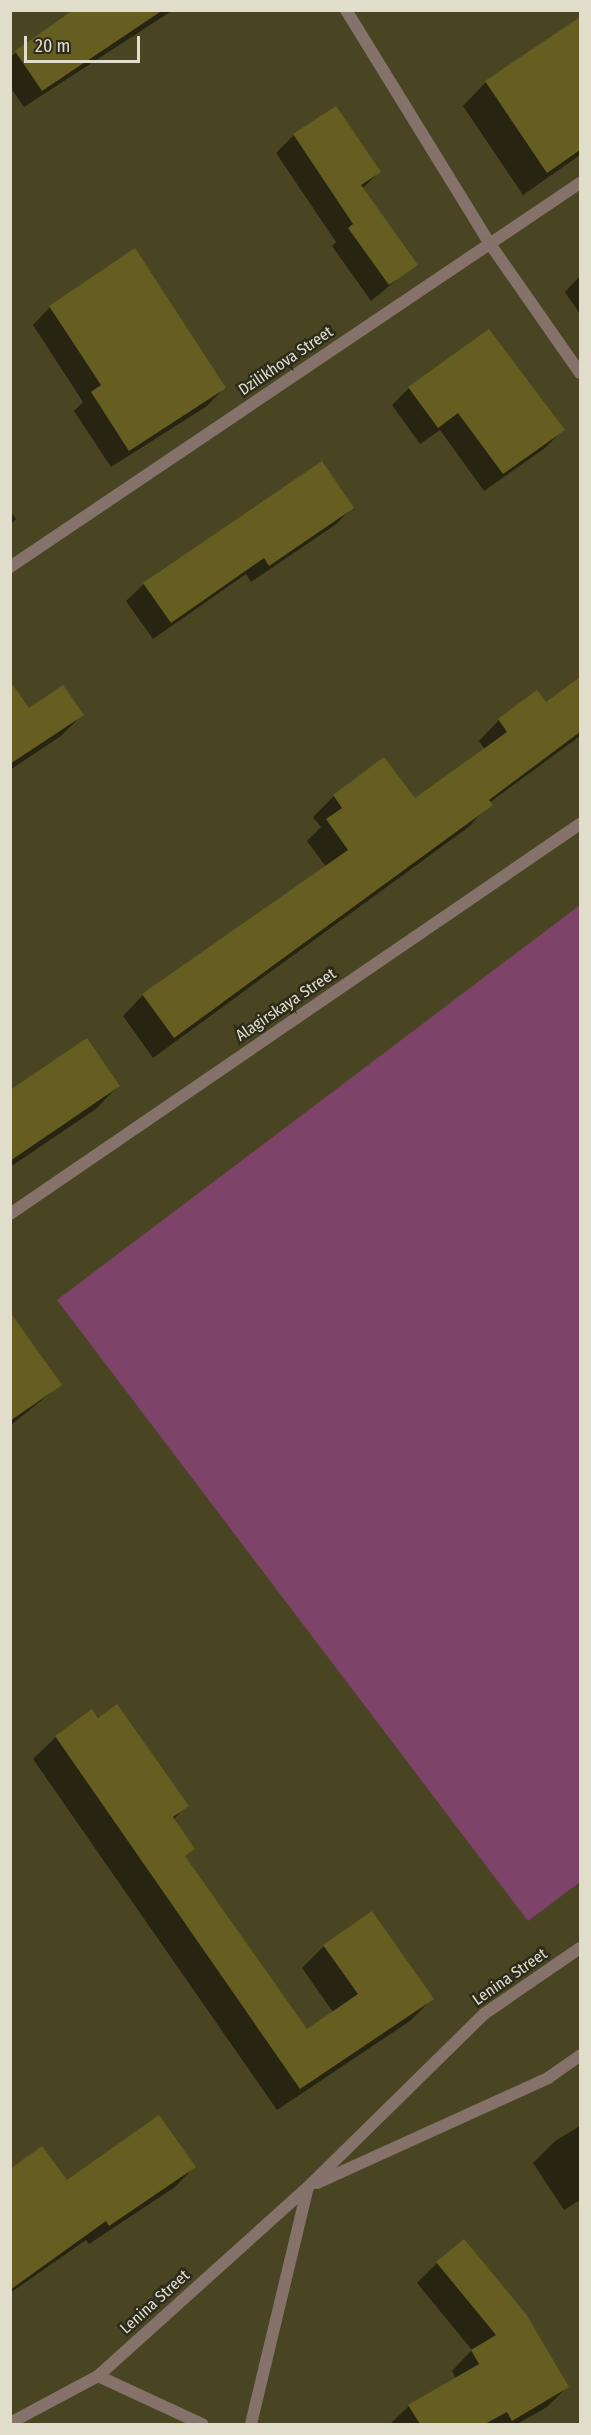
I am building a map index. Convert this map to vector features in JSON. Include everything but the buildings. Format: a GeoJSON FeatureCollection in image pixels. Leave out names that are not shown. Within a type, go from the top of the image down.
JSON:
{"type":"FeatureCollection","features":[{"type":"Feature","properties":{"kind":"street"},"geometry":{"type":"LineString","coordinates":[[346,10],[490,244],[580,373]]}},
{"type":"Feature","properties":{"kind":"street","name":"Dzilikhova Street"},"geometry":{"type":"LineString","coordinates":[[10,567],[580,183]]}},
{"type":"Feature","properties":{"kind":"street","name":"Alagirskaya Street"},"geometry":{"type":"LineString","coordinates":[[10,1214],[580,824]]}},
{"type":"Feature","properties":{"kind":"street","name":"Lenina Street"},"geometry":{"type":"LineString","coordinates":[[10,2423],[98,2376],[308,2187],[484,2014],[580,1948]]}},
{"type":"Feature","properties":{"kind":"street","name":"Lenina Street"},"geometry":{"type":"LineString","coordinates":[[308,2187],[548,2078],[580,2056]]}},
{"type":"Feature","properties":{"kind":"street"},"geometry":{"type":"LineString","coordinates":[[251,2424],[308,2187]]}},
{"type":"Feature","properties":{"kind":"street"},"geometry":{"type":"LineString","coordinates":[[98,2376],[202,2424]]}},
{"type":"Feature","properties":{"kind":"shaded area"},"geometry":{"type":"Polygon","coordinates":[[[580,905],[580,1882],[528,1921],[57,1300],[580,905]]]}}]}
